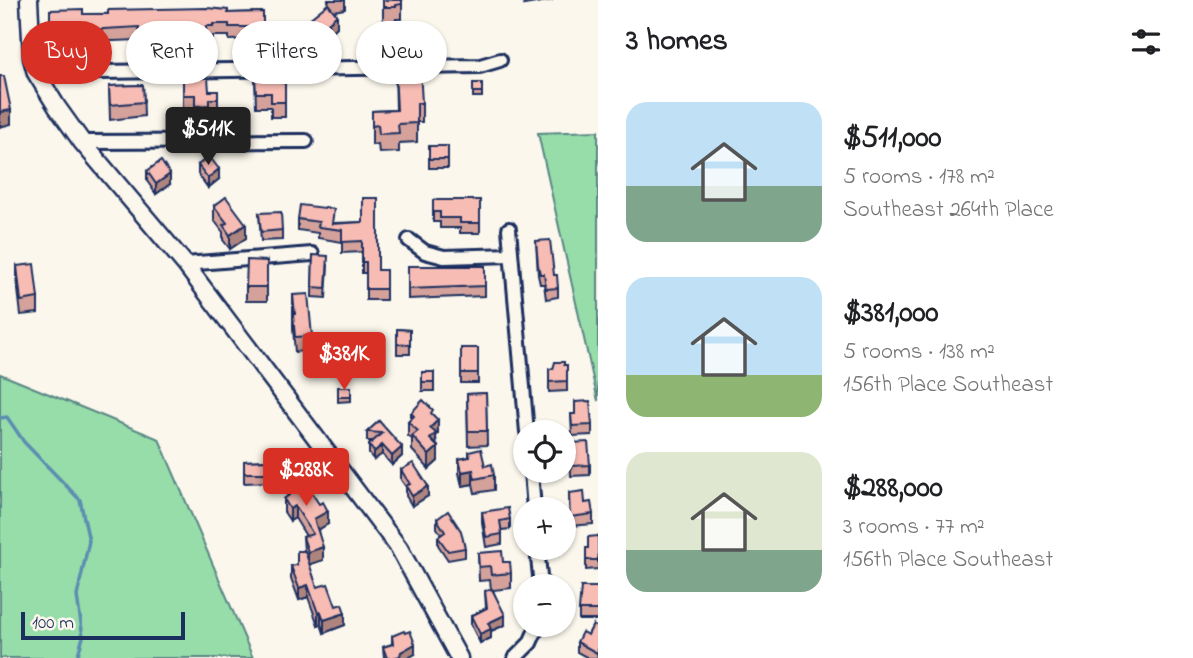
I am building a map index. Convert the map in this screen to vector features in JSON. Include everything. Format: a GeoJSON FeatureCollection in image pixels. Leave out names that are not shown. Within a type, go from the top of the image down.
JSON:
{"type":"FeatureCollection","features":[{"type":"Feature","properties":{"kind":"street"},"geometry":{"type":"LineString","coordinates":[[29,0],[30,21]]}},
{"type":"Feature","properties":{"kind":"street"},"geometry":{"type":"LineString","coordinates":[[112,72],[480,66],[500,60]]}},
{"type":"Feature","properties":{"kind":"street"},"geometry":{"type":"LineString","coordinates":[[43,84],[82,142],[185,264],[399,548],[459,658]]}},
{"type":"Feature","properties":{"kind":"street"},"geometry":{"type":"LineString","coordinates":[[82,142],[306,141]]}},
{"type":"Feature","properties":{"kind":"street"},"geometry":{"type":"LineString","coordinates":[[509,229],[526,420]]}},
{"type":"Feature","properties":{"kind":"street"},"geometry":{"type":"LineString","coordinates":[[409,240],[425,252],[444,257],[511,255]]}},
{"type":"Feature","properties":{"kind":"street"},"geometry":{"type":"LineString","coordinates":[[185,264],[312,254]]}},
{"type":"Feature","properties":{"kind":"street"},"geometry":{"type":"LineString","coordinates":[[515,658],[533,637]]}},
{"type":"Feature","properties":{"kind":"green space"},"geometry":{"type":"Polygon","coordinates":[[[598,131],[598,401],[538,133],[598,131]]]}},
{"type":"Feature","properties":{"kind":"green space"},"geometry":{"type":"Polygon","coordinates":[[[0,374],[159,439],[253,658],[0,658],[0,374]]]}},
{"type":"Feature","properties":{"kind":"building"},"geometry":{"type":"Polygon","coordinates":[[[383,0],[402,0],[402,4],[383,7],[383,0]]]}},
{"type":"Feature","properties":{"kind":"building"},"geometry":{"type":"Polygon","coordinates":[[[328,4],[337,15],[330,21],[301,21],[308,20],[328,4]]]}},
{"type":"Feature","properties":{"kind":"building"},"geometry":{"type":"Polygon","coordinates":[[[207,8],[228,10],[228,13],[263,12],[263,21],[232,21],[232,27],[229,27],[229,24],[218,24],[218,21],[126,21],[126,28],[112,29],[112,21],[50,21],[50,10],[83,9],[83,14],[108,14],[108,10],[207,8]]]}},
{"type":"Feature","properties":{"kind":"building"},"geometry":{"type":"Polygon","coordinates":[[[0,76],[4,76],[11,110],[0,112],[0,76]]]}},
{"type":"Feature","properties":{"kind":"building"},"geometry":{"type":"Polygon","coordinates":[[[473,83],[482,83],[482,92],[473,92],[473,83]]]}},
{"type":"Feature","properties":{"kind":"building"},"geometry":{"type":"Polygon","coordinates":[[[183,84],[208,84],[209,91],[218,91],[218,99],[209,99],[209,105],[195,106],[195,95],[183,95],[183,84]]]}},
{"type":"Feature","properties":{"kind":"building"},"geometry":{"type":"Polygon","coordinates":[[[255,84],[285,84],[285,102],[271,102],[271,93],[256,93],[255,84]]]}},
{"type":"Feature","properties":{"kind":"building"},"geometry":{"type":"Polygon","coordinates":[[[396,84],[421,84],[422,103],[417,103],[417,123],[398,124],[399,133],[379,134],[378,125],[372,126],[372,111],[397,110],[396,84]]]}},
{"type":"Feature","properties":{"kind":"building"},"geometry":{"type":"Polygon","coordinates":[[[143,85],[144,102],[110,105],[109,86],[143,85]]]}},
{"type":"Feature","properties":{"kind":"building"},"geometry":{"type":"Polygon","coordinates":[[[429,146],[448,146],[448,159],[429,159],[429,146]]]}},
{"type":"Feature","properties":{"kind":"building"},"geometry":{"type":"Polygon","coordinates":[[[209,156],[219,169],[208,178],[198,165],[209,156]]]}},
{"type":"Feature","properties":{"kind":"building"},"geometry":{"type":"Polygon","coordinates":[[[161,161],[170,174],[156,184],[147,171],[161,161]]]}},
{"type":"Feature","properties":{"kind":"building"},"geometry":{"type":"Polygon","coordinates":[[[226,197],[246,224],[230,235],[223,225],[227,223],[214,206],[226,197]]]}},
{"type":"Feature","properties":{"kind":"building"},"geometry":{"type":"Polygon","coordinates":[[[363,198],[378,198],[378,270],[386,270],[386,289],[366,289],[366,262],[362,262],[362,241],[342,242],[342,230],[318,227],[319,222],[298,219],[300,205],[334,209],[332,224],[363,222],[363,198]]]}},
{"type":"Feature","properties":{"kind":"building"},"geometry":{"type":"Polygon","coordinates":[[[433,200],[480,200],[480,223],[460,223],[460,218],[440,218],[440,212],[433,212],[433,200]]]}},
{"type":"Feature","properties":{"kind":"building"},"geometry":{"type":"Polygon","coordinates":[[[281,212],[282,230],[261,232],[259,213],[281,212]]]}},
{"type":"Feature","properties":{"kind":"building"},"geometry":{"type":"Polygon","coordinates":[[[550,240],[558,288],[546,289],[544,274],[540,274],[538,265],[536,241],[550,240]]]}},
{"type":"Feature","properties":{"kind":"building"},"geometry":{"type":"Polygon","coordinates":[[[313,255],[328,256],[326,288],[312,287],[313,255]]]}},
{"type":"Feature","properties":{"kind":"building"},"geometry":{"type":"Polygon","coordinates":[[[247,260],[267,261],[267,287],[246,287],[247,260]]]}},
{"type":"Feature","properties":{"kind":"building"},"geometry":{"type":"Polygon","coordinates":[[[34,264],[38,298],[21,301],[17,266],[34,264]]]}},
{"type":"Feature","properties":{"kind":"building"},"geometry":{"type":"Polygon","coordinates":[[[408,266],[485,266],[485,286],[408,289],[408,266]]]}},
{"type":"Feature","properties":{"kind":"building"},"geometry":{"type":"Polygon","coordinates":[[[308,294],[312,336],[295,337],[293,295],[308,294]]]}},
{"type":"Feature","properties":{"kind":"building"},"geometry":{"type":"Polygon","coordinates":[[[397,329],[410,330],[410,345],[397,344],[397,329]]]}},
{"type":"Feature","properties":{"kind":"building"},"geometry":{"type":"Polygon","coordinates":[[[332,346],[343,346],[344,365],[332,365],[332,346]]]}},
{"type":"Feature","properties":{"kind":"building"},"geometry":{"type":"Polygon","coordinates":[[[461,348],[478,348],[478,373],[461,373],[461,348]]]}},
{"type":"Feature","properties":{"kind":"building"},"geometry":{"type":"Polygon","coordinates":[[[555,362],[564,362],[564,365],[567,365],[567,381],[549,382],[549,369],[553,369],[555,362]]]}},
{"type":"Feature","properties":{"kind":"building"},"geometry":{"type":"Polygon","coordinates":[[[422,372],[434,372],[434,382],[422,382],[422,372]]]}},
{"type":"Feature","properties":{"kind":"building"},"geometry":{"type":"Polygon","coordinates":[[[338,387],[351,387],[351,397],[338,397],[338,387]]]}},
{"type":"Feature","properties":{"kind":"building"},"geometry":{"type":"Polygon","coordinates":[[[486,393],[487,431],[468,431],[467,394],[486,393]]]}},
{"type":"Feature","properties":{"kind":"building"},"geometry":{"type":"Polygon","coordinates":[[[423,400],[438,420],[430,428],[436,433],[430,439],[438,447],[429,455],[412,436],[418,431],[408,422],[414,416],[411,413],[423,400]]]}},
{"type":"Feature","properties":{"kind":"building"},"geometry":{"type":"Polygon","coordinates":[[[590,401],[592,425],[576,426],[576,420],[572,420],[571,414],[575,414],[575,402],[590,401]]]}},
{"type":"Feature","properties":{"kind":"building"},"geometry":{"type":"Polygon","coordinates":[[[379,421],[402,447],[392,456],[382,445],[374,452],[369,445],[382,433],[367,432],[379,421]]]}},
{"type":"Feature","properties":{"kind":"building"},"geometry":{"type":"Polygon","coordinates":[[[588,442],[590,465],[576,466],[576,443],[588,442]]]}},
{"type":"Feature","properties":{"kind":"building"},"geometry":{"type":"Polygon","coordinates":[[[481,449],[485,466],[492,464],[494,475],[475,479],[473,470],[462,472],[459,459],[470,457],[469,452],[481,449]]]}},
{"type":"Feature","properties":{"kind":"building"},"geometry":{"type":"Polygon","coordinates":[[[269,460],[269,473],[244,473],[244,461],[269,460]]]}},
{"type":"Feature","properties":{"kind":"building"},"geometry":{"type":"Polygon","coordinates":[[[413,463],[428,486],[412,496],[406,486],[410,484],[401,470],[413,463]]]}},
{"type":"Feature","properties":{"kind":"building"},"geometry":{"type":"Polygon","coordinates":[[[297,470],[319,504],[323,502],[328,511],[314,519],[323,547],[308,552],[303,537],[313,534],[295,506],[290,509],[284,499],[293,492],[284,478],[297,470]]]}},
{"type":"Feature","properties":{"kind":"building"},"geometry":{"type":"Polygon","coordinates":[[[584,491],[585,503],[591,502],[593,514],[576,516],[576,497],[569,497],[569,493],[584,491]]]}},
{"type":"Feature","properties":{"kind":"building"},"geometry":{"type":"Polygon","coordinates":[[[508,508],[510,519],[500,521],[502,534],[486,537],[482,512],[508,508]]]}},
{"type":"Feature","properties":{"kind":"building"},"geometry":{"type":"Polygon","coordinates":[[[448,511],[461,531],[465,548],[448,551],[438,537],[445,532],[437,519],[448,511]]]}},
{"type":"Feature","properties":{"kind":"building"},"geometry":{"type":"Polygon","coordinates":[[[598,536],[598,560],[586,560],[588,537],[598,536]]]}},
{"type":"Feature","properties":{"kind":"building"},"geometry":{"type":"Polygon","coordinates":[[[297,551],[305,551],[317,587],[328,584],[336,606],[342,604],[345,613],[324,620],[321,612],[318,613],[308,585],[299,588],[291,566],[297,565],[297,551]]]}},
{"type":"Feature","properties":{"kind":"building"},"geometry":{"type":"Polygon","coordinates":[[[502,551],[503,562],[510,562],[511,573],[491,575],[490,566],[479,567],[478,553],[502,551]]]}},
{"type":"Feature","properties":{"kind":"building"},"geometry":{"type":"Polygon","coordinates":[[[581,587],[598,587],[598,610],[579,610],[581,587]]]}},
{"type":"Feature","properties":{"kind":"building"},"geometry":{"type":"Polygon","coordinates":[[[492,589],[505,615],[488,623],[491,629],[480,634],[471,616],[487,608],[485,591],[492,589]]]}},
{"type":"Feature","properties":{"kind":"building"},"geometry":{"type":"Polygon","coordinates":[[[593,625],[598,628],[597,653],[577,642],[582,632],[588,635],[593,625]]]}},
{"type":"Feature","properties":{"kind":"building"},"geometry":{"type":"Polygon","coordinates":[[[410,631],[415,644],[401,652],[400,656],[387,658],[383,647],[393,644],[392,636],[410,631]]]}},
{"type":"Feature","properties":{"kind":"waterway"},"geometry":{"type":"LineString","coordinates":[[0,418],[7,417],[24,442],[80,500],[89,541],[77,596],[83,637],[77,658]]}}]}
